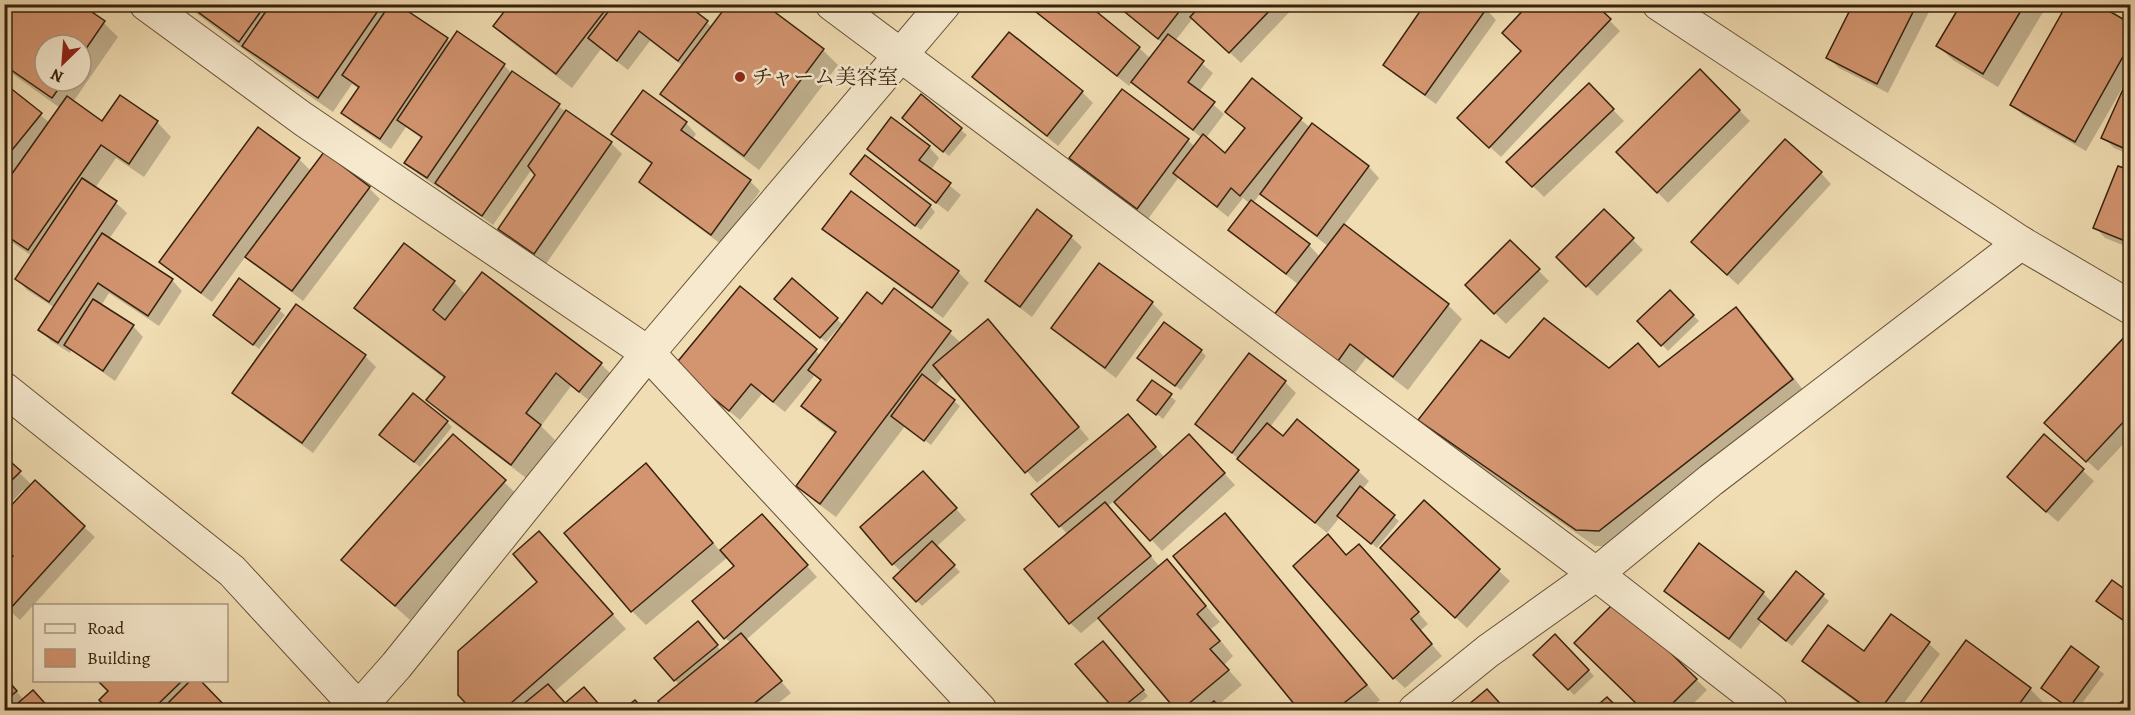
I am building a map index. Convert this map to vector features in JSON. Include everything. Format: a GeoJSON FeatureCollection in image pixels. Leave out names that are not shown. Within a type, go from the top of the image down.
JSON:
{"type":"FeatureCollection","features":[{"type":"Feature","properties":{"kind":"street"},"geometry":{"type":"LineString","coordinates":[[146,4],[303,119],[648,353],[980,711]]}},
{"type":"Feature","properties":{"kind":"street"},"geometry":{"type":"LineString","coordinates":[[832,4],[1596,574],[1771,711]]}},
{"type":"Feature","properties":{"kind":"street"},"geometry":{"type":"LineString","coordinates":[[4,389],[232,572],[358,710],[648,353],[944,4]]}},
{"type":"Feature","properties":{"kind":"street"},"geometry":{"type":"LineString","coordinates":[[1659,4],[2021,243],[2129,302]]}},
{"type":"Feature","properties":{"kind":"street"},"geometry":{"type":"LineString","coordinates":[[1415,711],[1488,651],[1596,574],[1711,480],[2021,243]]}},
{"type":"Feature","properties":{"kind":"building"},"geometry":{"type":"Polygon","coordinates":[[[4,4],[80,4],[105,21],[93,38],[93,33],[33,33],[33,85],[4,65],[4,4]]]}},
{"type":"Feature","properties":{"kind":"building"},"geometry":{"type":"Polygon","coordinates":[[[187,4],[266,4],[239,42],[187,4]]]}},
{"type":"Feature","properties":{"kind":"building"},"geometry":{"type":"Polygon","coordinates":[[[271,4],[382,5],[318,98],[242,46],[271,4]]]}},
{"type":"Feature","properties":{"kind":"building"},"geometry":{"type":"Polygon","coordinates":[[[390,4],[397,4],[448,38],[380,139],[341,113],[359,87],[342,75],[390,4]]]}},
{"type":"Feature","properties":{"kind":"building"},"geometry":{"type":"Polygon","coordinates":[[[510,4],[610,4],[556,74],[493,26],[510,4]]]}},
{"type":"Feature","properties":{"kind":"building"},"geometry":{"type":"Polygon","coordinates":[[[614,4],[686,4],[708,21],[678,61],[639,31],[617,61],[588,38],[614,4]]]}},
{"type":"Feature","properties":{"kind":"building"},"geometry":{"type":"Polygon","coordinates":[[[728,4],[764,4],[824,49],[744,156],[660,94],[728,4]]]}},
{"type":"Feature","properties":{"kind":"building"},"geometry":{"type":"Polygon","coordinates":[[[1026,4],[1087,4],[1140,47],[1117,76],[1026,4]]]}},
{"type":"Feature","properties":{"kind":"building"},"geometry":{"type":"Polygon","coordinates":[[[1115,4],[1185,4],[1158,39],[1115,4]]]}},
{"type":"Feature","properties":{"kind":"building"},"geometry":{"type":"Polygon","coordinates":[[[1202,4],[1276,4],[1229,53],[1190,17],[1202,4]]]}},
{"type":"Feature","properties":{"kind":"building"},"geometry":{"type":"Polygon","coordinates":[[[1425,4],[1482,4],[1487,8],[1425,95],[1383,65],[1425,4]]]}},
{"type":"Feature","properties":{"kind":"building"},"geometry":{"type":"Polygon","coordinates":[[[1529,4],[1595,4],[1611,19],[1489,148],[1457,118],[1521,51],[1502,33],[1529,4]]]}},
{"type":"Feature","properties":{"kind":"building"},"geometry":{"type":"Polygon","coordinates":[[[1853,4],[1917,4],[1877,84],[1826,58],[1853,4]]]}},
{"type":"Feature","properties":{"kind":"building"},"geometry":{"type":"Polygon","coordinates":[[[1961,4],[2025,4],[1983,74],[1936,46],[1961,4]]]}},
{"type":"Feature","properties":{"kind":"building"},"geometry":{"type":"Polygon","coordinates":[[[2067,4],[2097,4],[2130,23],[2130,44],[2075,142],[2010,105],[2067,4]]]}},
{"type":"Feature","properties":{"kind":"building"},"geometry":{"type":"Polygon","coordinates":[[[457,31],[505,64],[427,178],[404,163],[422,137],[397,120],[457,31]]]}},
{"type":"Feature","properties":{"kind":"building"},"geometry":{"type":"Polygon","coordinates":[[[1009,32],[1083,91],[1047,136],[972,77],[1009,32]]]}},
{"type":"Feature","properties":{"kind":"building"},"geometry":{"type":"Polygon","coordinates":[[[1168,34],[1204,61],[1188,82],[1215,102],[1193,130],[1131,82],[1168,34]]]}},
{"type":"Feature","properties":{"kind":"building"},"geometry":{"type":"Polygon","coordinates":[[[1700,69],[1740,110],[1657,193],[1616,152],[1700,69]]]}},
{"type":"Feature","properties":{"kind":"building"},"geometry":{"type":"Polygon","coordinates":[[[512,71],[560,104],[482,216],[435,183],[512,71]]]}},
{"type":"Feature","properties":{"kind":"building"},"geometry":{"type":"Polygon","coordinates":[[[2130,77],[2130,151],[2101,138],[2130,77]]]}},
{"type":"Feature","properties":{"kind":"building"},"geometry":{"type":"Polygon","coordinates":[[[1252,78],[1302,118],[1240,196],[1231,188],[1217,207],[1173,173],[1203,134],[1225,153],[1245,128],[1225,112],[1252,78]]]}},
{"type":"Feature","properties":{"kind":"building"},"geometry":{"type":"Polygon","coordinates":[[[4,83],[42,113],[4,160],[4,83]]]}},
{"type":"Feature","properties":{"kind":"building"},"geometry":{"type":"Polygon","coordinates":[[[1589,83],[1614,109],[1532,187],[1506,162],[1589,83]]]}},
{"type":"Feature","properties":{"kind":"building"},"geometry":{"type":"Polygon","coordinates":[[[1122,89],[1189,139],[1137,209],[1069,158],[1122,89]]]}},
{"type":"Feature","properties":{"kind":"building"},"geometry":{"type":"Polygon","coordinates":[[[643,90],[687,122],[681,130],[751,180],[711,235],[639,182],[652,163],[611,134],[643,90]]]}},
{"type":"Feature","properties":{"kind":"building"},"geometry":{"type":"Polygon","coordinates":[[[45,93],[56,93],[52,98],[45,93]]]}},
{"type":"Feature","properties":{"kind":"building"},"geometry":{"type":"Polygon","coordinates":[[[921,94],[962,128],[943,152],[902,118],[921,94]]]}},
{"type":"Feature","properties":{"kind":"building"},"geometry":{"type":"Polygon","coordinates":[[[120,95],[158,121],[129,164],[101,145],[28,250],[4,234],[4,185],[67,96],[102,121],[120,95]]]}},
{"type":"Feature","properties":{"kind":"building"},"geometry":{"type":"Polygon","coordinates":[[[566,110],[612,142],[534,254],[498,229],[535,175],[528,166],[566,110]]]}},
{"type":"Feature","properties":{"kind":"building"},"geometry":{"type":"Polygon","coordinates":[[[891,117],[930,146],[919,160],[951,183],[936,203],[867,149],[891,117]]]}},
{"type":"Feature","properties":{"kind":"building"},"geometry":{"type":"Polygon","coordinates":[[[1312,123],[1369,166],[1317,236],[1260,194],[1312,123]]]}},
{"type":"Feature","properties":{"kind":"building"},"geometry":{"type":"Polygon","coordinates":[[[258,127],[300,158],[201,293],[159,262],[258,127]]]}},
{"type":"Feature","properties":{"kind":"building"},"geometry":{"type":"Polygon","coordinates":[[[1785,139],[1822,172],[1727,275],[1691,242],[1785,139]]]}},
{"type":"Feature","properties":{"kind":"building"},"geometry":{"type":"Polygon","coordinates":[[[324,152],[370,187],[292,291],[245,257],[324,152]]]}},
{"type":"Feature","properties":{"kind":"building"},"geometry":{"type":"Polygon","coordinates":[[[865,155],[931,205],[915,226],[850,174],[865,155]]]}},
{"type":"Feature","properties":{"kind":"building"},"geometry":{"type":"Polygon","coordinates":[[[2118,166],[2130,170],[2130,243],[2093,228],[2118,166]]]}},
{"type":"Feature","properties":{"kind":"building"},"geometry":{"type":"Polygon","coordinates":[[[82,178],[117,201],[49,302],[15,279],[82,178]]]}},
{"type":"Feature","properties":{"kind":"building"},"geometry":{"type":"Polygon","coordinates":[[[851,191],[959,271],[932,308],[822,229],[851,191]]]}},
{"type":"Feature","properties":{"kind":"building"},"geometry":{"type":"Polygon","coordinates":[[[1251,200],[1310,244],[1286,274],[1228,230],[1251,200]]]}},
{"type":"Feature","properties":{"kind":"building"},"geometry":{"type":"Polygon","coordinates":[[[1037,209],[1072,236],[1020,307],[985,281],[1037,209]]]}},
{"type":"Feature","properties":{"kind":"building"},"geometry":{"type":"Polygon","coordinates":[[[1604,209],[1634,238],[1586,287],[1556,257],[1604,209]]]}},
{"type":"Feature","properties":{"kind":"building"},"geometry":{"type":"Polygon","coordinates":[[[1344,224],[1449,304],[1393,377],[1350,344],[1333,368],[1270,320],[1344,224]]]}},
{"type":"Feature","properties":{"kind":"building"},"geometry":{"type":"Polygon","coordinates":[[[102,233],[173,279],[148,316],[98,283],[58,343],[38,330],[102,233]]]}},
{"type":"Feature","properties":{"kind":"building"},"geometry":{"type":"Polygon","coordinates":[[[1510,240],[1540,269],[1494,314],[1465,285],[1510,240]]]}},
{"type":"Feature","properties":{"kind":"building"},"geometry":{"type":"Polygon","coordinates":[[[404,243],[455,281],[433,310],[445,320],[482,272],[602,363],[579,392],[556,373],[526,413],[541,425],[511,465],[426,400],[445,377],[354,308],[404,243]]]}},
{"type":"Feature","properties":{"kind":"building"},"geometry":{"type":"Polygon","coordinates":[[[1099,263],[1153,302],[1105,368],[1051,328],[1099,263]]]}},
{"type":"Feature","properties":{"kind":"building"},"geometry":{"type":"Polygon","coordinates":[[[239,278],[280,309],[253,345],[213,315],[239,278]]]}},
{"type":"Feature","properties":{"kind":"building"},"geometry":{"type":"Polygon","coordinates":[[[792,278],[838,318],[820,338],[774,299],[792,278]]]}},
{"type":"Feature","properties":{"kind":"building"},"geometry":{"type":"Polygon","coordinates":[[[740,286],[817,349],[773,402],[751,384],[729,411],[674,366],[740,286]]]}},
{"type":"Feature","properties":{"kind":"building"},"geometry":{"type":"Polygon","coordinates":[[[894,288],[951,331],[820,504],[796,486],[836,432],[801,406],[821,380],[808,370],[867,292],[882,304],[894,288]]]}},
{"type":"Feature","properties":{"kind":"building"},"geometry":{"type":"Polygon","coordinates":[[[1670,290],[1694,315],[1661,346],[1637,321],[1670,290]]]}},
{"type":"Feature","properties":{"kind":"building"},"geometry":{"type":"Polygon","coordinates":[[[93,299],[134,325],[103,371],[64,345],[93,299]]]}},
{"type":"Feature","properties":{"kind":"building"},"geometry":{"type":"Polygon","coordinates":[[[296,304],[366,355],[302,443],[232,393],[296,304]]]}},
{"type":"Feature","properties":{"kind":"building"},"geometry":{"type":"Polygon","coordinates":[[[1736,307],[1793,379],[1599,531],[1576,530],[1418,420],[1481,340],[1509,358],[1544,318],[1609,368],[1638,343],[1659,367],[1736,307]]]}},
{"type":"Feature","properties":{"kind":"building"},"geometry":{"type":"Polygon","coordinates":[[[988,319],[1079,427],[1025,473],[933,365],[988,319]]]}},
{"type":"Feature","properties":{"kind":"building"},"geometry":{"type":"Polygon","coordinates":[[[1164,322],[1202,350],[1175,386],[1137,358],[1164,322]]]}},
{"type":"Feature","properties":{"kind":"building"},"geometry":{"type":"Polygon","coordinates":[[[2130,331],[2130,415],[2086,462],[2044,423],[2130,331]]]}},
{"type":"Feature","properties":{"kind":"building"},"geometry":{"type":"Polygon","coordinates":[[[1249,353],[1286,381],[1232,453],[1195,424],[1249,353]]]}},
{"type":"Feature","properties":{"kind":"building"},"geometry":{"type":"Polygon","coordinates":[[[922,374],[955,400],[924,441],[891,416],[922,374]]]}},
{"type":"Feature","properties":{"kind":"building"},"geometry":{"type":"Polygon","coordinates":[[[1152,380],[1172,394],[1156,415],[1137,400],[1152,380]]]}},
{"type":"Feature","properties":{"kind":"building"},"geometry":{"type":"Polygon","coordinates":[[[413,393],[448,421],[414,462],[379,435],[413,393]]]}},
{"type":"Feature","properties":{"kind":"building"},"geometry":{"type":"Polygon","coordinates":[[[1128,414],[1156,447],[1059,527],[1031,494],[1128,414]]]}},
{"type":"Feature","properties":{"kind":"building"},"geometry":{"type":"Polygon","coordinates":[[[1297,419],[1359,470],[1315,523],[1237,459],[1267,423],[1283,436],[1297,419]]]}},
{"type":"Feature","properties":{"kind":"building"},"geometry":{"type":"Polygon","coordinates":[[[453,434],[506,480],[395,606],[341,560],[453,434]]]}},
{"type":"Feature","properties":{"kind":"building"},"geometry":{"type":"Polygon","coordinates":[[[1189,434],[1225,473],[1150,541],[1114,502],[1189,434]]]}},
{"type":"Feature","properties":{"kind":"building"},"geometry":{"type":"Polygon","coordinates":[[[2044,434],[2084,469],[2046,512],[2007,477],[2044,434]]]}},
{"type":"Feature","properties":{"kind":"building"},"geometry":{"type":"Polygon","coordinates":[[[4,456],[21,471],[4,488],[4,456]]]}},
{"type":"Feature","properties":{"kind":"building"},"geometry":{"type":"Polygon","coordinates":[[[646,463],[713,543],[631,612],[564,533],[646,463]]]}},
{"type":"Feature","properties":{"kind":"building"},"geometry":{"type":"Polygon","coordinates":[[[923,471],[957,508],[892,565],[860,527],[923,471]]]}},
{"type":"Feature","properties":{"kind":"building"},"geometry":{"type":"Polygon","coordinates":[[[35,480],[85,526],[9,610],[4,606],[4,566],[13,556],[4,549],[4,513],[35,480]]]}},
{"type":"Feature","properties":{"kind":"building"},"geometry":{"type":"Polygon","coordinates":[[[1360,486],[1395,515],[1371,544],[1337,516],[1360,486]]]}},
{"type":"Feature","properties":{"kind":"building"},"geometry":{"type":"Polygon","coordinates":[[[1424,500],[1500,569],[1455,618],[1380,548],[1424,500]]]}},
{"type":"Feature","properties":{"kind":"building"},"geometry":{"type":"Polygon","coordinates":[[[1105,502],[1151,556],[1069,624],[1024,569],[1105,502]]]}},
{"type":"Feature","properties":{"kind":"building"},"geometry":{"type":"Polygon","coordinates":[[[1225,513],[1367,685],[1335,710],[1299,710],[1173,556],[1225,513]]]}},
{"type":"Feature","properties":{"kind":"building"},"geometry":{"type":"Polygon","coordinates":[[[762,514],[808,565],[724,639],[692,601],[734,566],[720,550],[762,514]]]}},
{"type":"Feature","properties":{"kind":"building"},"geometry":{"type":"Polygon","coordinates":[[[539,531],[613,614],[503,710],[472,710],[458,695],[458,651],[537,582],[513,554],[539,531]]]}},
{"type":"Feature","properties":{"kind":"building"},"geometry":{"type":"Polygon","coordinates":[[[1328,534],[1346,555],[1359,544],[1419,612],[1411,619],[1432,644],[1393,679],[1293,566],[1328,534]]]}},
{"type":"Feature","properties":{"kind":"building"},"geometry":{"type":"Polygon","coordinates":[[[932,541],[955,565],[916,602],[893,578],[932,541]]]}},
{"type":"Feature","properties":{"kind":"building"},"geometry":{"type":"Polygon","coordinates":[[[1699,543],[1764,592],[1729,639],[1664,591],[1699,543]]]}},
{"type":"Feature","properties":{"kind":"building"},"geometry":{"type":"Polygon","coordinates":[[[1167,559],[1206,606],[1197,614],[1220,641],[1210,649],[1229,670],[1181,710],[1176,710],[1098,618],[1167,559]]]}},
{"type":"Feature","properties":{"kind":"building"},"geometry":{"type":"Polygon","coordinates":[[[1796,571],[1824,594],[1786,641],[1758,619],[1796,571]]]}},
{"type":"Feature","properties":{"kind":"building"},"geometry":{"type":"Polygon","coordinates":[[[2112,580],[2130,593],[2130,625],[2096,601],[2112,580]]]}},
{"type":"Feature","properties":{"kind":"building"},"geometry":{"type":"Polygon","coordinates":[[[1617,600],[1697,679],[1666,710],[1643,710],[1574,643],[1617,600]]]}},
{"type":"Feature","properties":{"kind":"building"},"geometry":{"type":"Polygon","coordinates":[[[1891,614],[1930,642],[1880,710],[1854,710],[1860,703],[1802,661],[1828,625],[1864,651],[1891,614]]]}},
{"type":"Feature","properties":{"kind":"building"},"geometry":{"type":"Polygon","coordinates":[[[698,621],[718,645],[674,681],[654,658],[698,621]]]}},
{"type":"Feature","properties":{"kind":"building"},"geometry":{"type":"Polygon","coordinates":[[[741,633],[782,681],[746,710],[666,710],[658,701],[741,633]]]}},
{"type":"Feature","properties":{"kind":"building"},"geometry":{"type":"Polygon","coordinates":[[[1555,634],[1589,670],[1568,690],[1533,655],[1555,634]]]}},
{"type":"Feature","properties":{"kind":"building"},"geometry":{"type":"Polygon","coordinates":[[[1966,640],[2031,688],[2015,710],[1915,710],[1966,640]]]}},
{"type":"Feature","properties":{"kind":"building"},"geometry":{"type":"Polygon","coordinates":[[[1103,641],[1144,690],[1119,710],[1115,710],[1075,664],[1103,641]]]}},
{"type":"Feature","properties":{"kind":"building"},"geometry":{"type":"Polygon","coordinates":[[[2071,646],[2099,667],[2069,708],[2041,688],[2071,646]]]}},
{"type":"Feature","properties":{"kind":"building"},"geometry":{"type":"Polygon","coordinates":[[[4,676],[17,691],[4,702],[4,676]]]}},
{"type":"Feature","properties":{"kind":"building"},"geometry":{"type":"Polygon","coordinates":[[[99,682],[181,682],[152,710],[109,710],[99,700],[108,691],[99,682]]]}},
{"type":"Feature","properties":{"kind":"building"},"geometry":{"type":"Polygon","coordinates":[[[189,682],[202,682],[225,706],[220,710],[161,710],[189,682]]]}},
{"type":"Feature","properties":{"kind":"building"},"geometry":{"type":"Polygon","coordinates":[[[548,684],[565,703],[584,687],[604,710],[516,710],[548,684]]]}},
{"type":"Feature","properties":{"kind":"building"},"geometry":{"type":"Polygon","coordinates":[[[1487,689],[1506,710],[1462,710],[1487,689]]]}},
{"type":"Feature","properties":{"kind":"building"},"geometry":{"type":"Polygon","coordinates":[[[33,690],[51,710],[10,710],[33,690]]]}},
{"type":"Feature","properties":{"kind":"building"},"geometry":{"type":"Polygon","coordinates":[[[2130,695],[2130,710],[2111,710],[2130,695]]]}},
{"type":"Feature","properties":{"kind":"building"},"geometry":{"type":"Polygon","coordinates":[[[1607,697],[1620,710],[1592,710],[1607,697]]]}},
{"type":"Feature","properties":{"kind":"building"},"geometry":{"type":"Polygon","coordinates":[[[635,700],[644,710],[622,710],[635,700]]]}},
{"type":"Feature","properties":{"kind":"building"},"geometry":{"type":"Polygon","coordinates":[[[1214,701],[1222,710],[1202,710],[1214,701]]]}},
{"type":"Feature","properties":{"kind":"place","name":"チャーム美容室"},"geometry":{"type":"Point","coordinates":[740,77]}}]}
